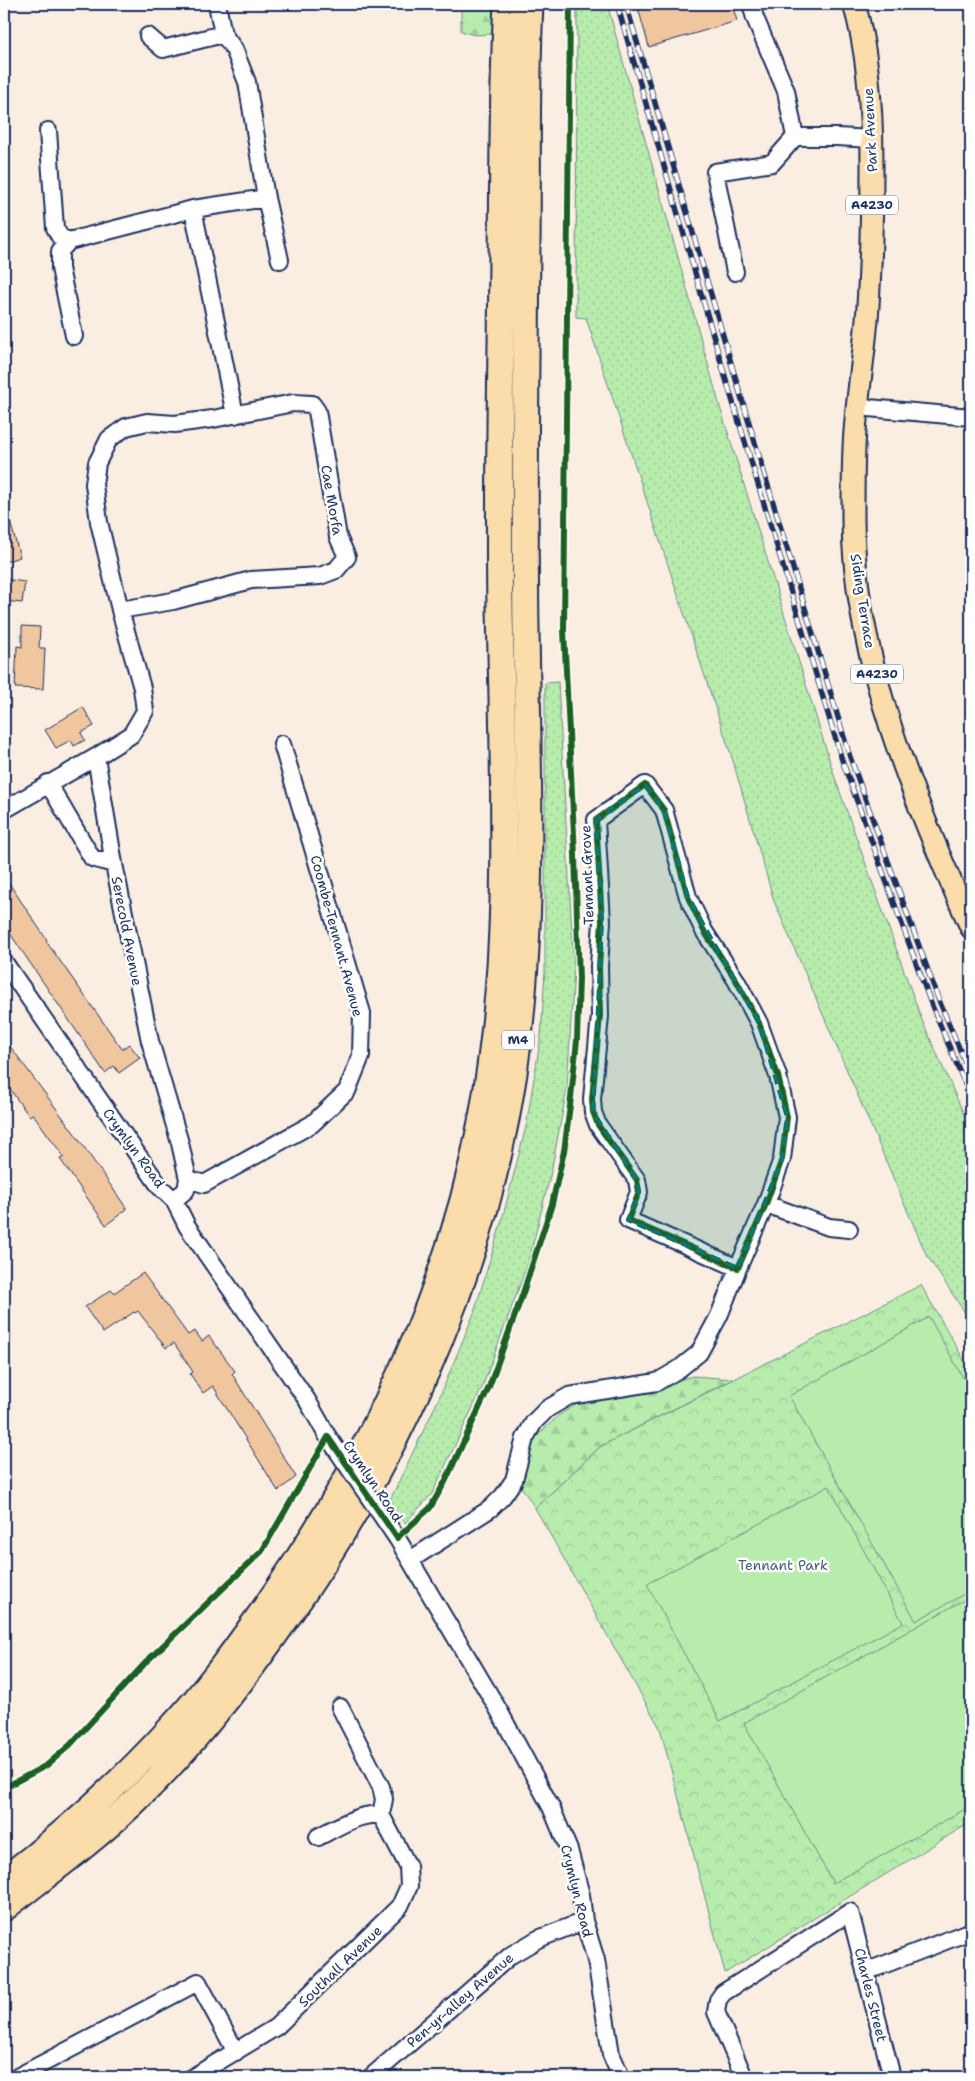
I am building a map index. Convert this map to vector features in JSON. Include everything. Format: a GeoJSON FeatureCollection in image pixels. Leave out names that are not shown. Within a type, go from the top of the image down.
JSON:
{"type":"FeatureCollection","features":[{"type":"Feature","properties":{"kind":"highway","name":"M4"},"geometry":{"type":"LineString","coordinates":[[4,1880],[55,1840],[117,1785],[174,1726],[229,1659],[303,1554],[369,1439],[406,1360],[437,1282],[463,1201],[482,1118],[494,1033],[502,948],[504,850],[499,537],[507,4]]}},
{"type":"Feature","properties":{"kind":"highway","name":"M4"},"geometry":{"type":"LineString","coordinates":[[4,1908],[70,1858],[133,1803],[193,1741],[249,1672],[323,1567],[392,1448],[429,1369],[461,1289],[486,1207],[505,1123],[519,1037],[526,941],[529,850],[524,546],[530,4]]}},
{"type":"Feature","properties":{"kind":"main road","name":"Park Avenue"},"geometry":{"type":"LineString","coordinates":[[854,4],[859,21],[872,112],[872,214],[868,298],[858,407]]}},
{"type":"Feature","properties":{"kind":"main road","name":"Siding Terrace"},"geometry":{"type":"LineString","coordinates":[[858,407],[854,448],[853,522],[857,576],[868,636],[882,698],[907,774],[940,858],[971,926]]}},
{"type":"Feature","properties":{"kind":"street"},"geometry":{"type":"LineString","coordinates":[[216,4],[223,34],[234,49],[247,82],[266,198],[280,260]]}},
{"type":"Feature","properties":{"kind":"street"},"geometry":{"type":"LineString","coordinates":[[751,4],[755,18],[786,90],[795,137]]}},
{"type":"Feature","properties":{"kind":"street"},"geometry":{"type":"LineString","coordinates":[[148,36],[163,48],[223,34]]}},
{"type":"Feature","properties":{"kind":"street"},"geometry":{"type":"LineString","coordinates":[[48,131],[55,228],[60,237],[69,242]]}},
{"type":"Feature","properties":{"kind":"street"},"geometry":{"type":"LineString","coordinates":[[735,272],[715,172],[772,163],[795,137],[872,139]]}},
{"type":"Feature","properties":{"kind":"street"},"geometry":{"type":"LineString","coordinates":[[74,336],[60,268],[60,251],[69,242],[193,209],[266,198]]}},
{"type":"Feature","properties":{"kind":"street"},"geometry":{"type":"LineString","coordinates":[[193,209],[235,415]]}},
{"type":"Feature","properties":{"kind":"street","name":"Cae Morfa"},"geometry":{"type":"LineString","coordinates":[[96,757],[131,735],[144,711],[142,688],[120,610],[99,522],[94,484],[97,463],[109,439],[126,427],[147,422],[175,424],[235,415],[293,403],[312,404],[317,411],[338,537],[347,557],[336,570],[320,576],[250,580],[173,601],[120,610]]}},
{"type":"Feature","properties":{"kind":"street"},"geometry":{"type":"LineString","coordinates":[[858,407],[971,417]]}},
{"type":"Feature","properties":{"kind":"street","name":"Coombe-Tennant Avenue"},"geometry":{"type":"LineString","coordinates":[[188,1179],[204,1184],[312,1124],[346,1091],[361,1056],[362,1013],[282,744]]}},
{"type":"Feature","properties":{"kind":"street"},"geometry":{"type":"LineString","coordinates":[[4,810],[96,757]]}},
{"type":"Feature","properties":{"kind":"street","name":"Serecold Avenue"},"geometry":{"type":"LineString","coordinates":[[96,757],[114,864],[150,1041],[180,1144],[188,1179]]}},
{"type":"Feature","properties":{"kind":"street"},"geometry":{"type":"LineString","coordinates":[[48,783],[92,858],[114,864]]}},
{"type":"Feature","properties":{"kind":"street","name":"Tennant Grove"},"geometry":{"type":"LineString","coordinates":[[645,785],[664,810],[688,897],[704,931],[736,980],[759,1023],[778,1076],[787,1117],[782,1159],[766,1204],[738,1268],[628,1220],[639,1192],[638,1180],[598,1125],[593,1112],[592,1099],[600,1016],[599,966],[602,922],[596,820],[645,785]]}},
{"type":"Feature","properties":{"kind":"street","name":"Crymlyn Road"},"geometry":{"type":"LineString","coordinates":[[4,962],[160,1187],[174,1200],[187,1226],[307,1400],[328,1437],[410,1560],[498,1709],[551,1807],[569,1850],[582,1895],[584,1921],[596,1960],[611,2054],[621,2077]]}},
{"type":"Feature","properties":{"kind":"street"},"geometry":{"type":"LineString","coordinates":[[174,1200],[186,1190],[188,1179]]}},
{"type":"Feature","properties":{"kind":"street"},"geometry":{"type":"LineString","coordinates":[[766,1204],[829,1226],[849,1229]]}},
{"type":"Feature","properties":{"kind":"street"},"geometry":{"type":"LineString","coordinates":[[410,1560],[490,1509],[502,1496],[514,1480],[525,1438],[534,1422],[547,1409],[569,1396],[657,1382],[679,1369],[699,1353],[719,1316],[738,1268]]}},
{"type":"Feature","properties":{"kind":"street"},"geometry":{"type":"LineString","coordinates":[[318,1837],[359,1817],[372,1814],[381,1815],[384,1799],[381,1787],[340,1708]]}},
{"type":"Feature","properties":{"kind":"street","name":"Southall Avenue"},"geometry":{"type":"LineString","coordinates":[[194,2077],[276,2027],[400,1906],[409,1886],[408,1866],[381,1815]]}},
{"type":"Feature","properties":{"kind":"street","name":"Charles Street"},"geometry":{"type":"LineString","coordinates":[[744,2077],[716,2012],[718,2000],[723,1993],[850,1912],[892,2077]]}},
{"type":"Feature","properties":{"kind":"street","name":"Pen-yr-alley Avenue"},"geometry":{"type":"LineString","coordinates":[[371,2077],[511,1955],[538,1939],[584,1921]]}},
{"type":"Feature","properties":{"kind":"street"},"geometry":{"type":"LineString","coordinates":[[865,1972],[971,1931]]}},
{"type":"Feature","properties":{"kind":"street"},"geometry":{"type":"LineString","coordinates":[[17,2077],[198,1982],[236,2052]]}},
{"type":"Feature","properties":{"kind":"highlighted area"},"geometry":{"type":"Polygon","coordinates":[[[645,785],[664,810],[688,897],[759,1023],[787,1117],[782,1159],[738,1268],[628,1220],[639,1192],[637,1180],[593,1112],[602,922],[596,820],[645,785]]]}},
{"type":"Feature","properties":{"kind":"green space"},"geometry":{"type":"Polygon","coordinates":[[[461,4],[493,4],[492,34],[474,35],[461,31],[461,4]]]}},
{"type":"Feature","properties":{"kind":"green space"},"geometry":{"type":"Polygon","coordinates":[[[577,4],[607,4],[720,407],[835,778],[921,1018],[971,1130],[971,1322],[926,1254],[774,901],[732,758],[586,318],[576,317],[577,4]]]}},
{"type":"Feature","properties":{"kind":"green space"},"geometry":{"type":"Polygon","coordinates":[[[558,682],[574,968],[567,1089],[551,1172],[529,1260],[482,1388],[432,1494],[405,1523],[389,1502],[440,1396],[474,1313],[502,1220],[526,1127],[541,1036],[545,971],[545,683],[558,682]]]}},
{"type":"Feature","properties":{"kind":"green space","name":"Tennant Park"},"geometry":{"type":"Polygon","coordinates":[[[921,1285],[971,1372],[971,1822],[725,1973],[660,1728],[535,1508],[601,1446],[921,1285]]]}},
{"type":"Feature","properties":{"kind":"green space"},"geometry":{"type":"Polygon","coordinates":[[[929,1317],[971,1392],[971,1590],[916,1621],[789,1396],[929,1317]]]}},
{"type":"Feature","properties":{"kind":"green space"},"geometry":{"type":"Polygon","coordinates":[[[693,1376],[733,1379],[601,1446],[535,1508],[520,1485],[527,1455],[535,1438],[559,1415],[577,1404],[653,1392],[693,1376]]]}},
{"type":"Feature","properties":{"kind":"green space"},"geometry":{"type":"Polygon","coordinates":[[[829,1486],[903,1623],[720,1721],[647,1584],[829,1486]]]}},
{"type":"Feature","properties":{"kind":"green space"},"geometry":{"type":"Polygon","coordinates":[[[971,1596],[971,1806],[833,1883],[744,1723],[971,1596]]]}},
{"type":"Feature","properties":{"kind":"building"},"geometry":{"type":"Polygon","coordinates":[[[637,4],[732,4],[737,21],[649,47],[637,4]]]}},
{"type":"Feature","properties":{"kind":"building"},"geometry":{"type":"Polygon","coordinates":[[[8,514],[20,557],[4,562],[4,515],[8,514]]]}},
{"type":"Feature","properties":{"kind":"building"},"geometry":{"type":"Polygon","coordinates":[[[4,579],[25,582],[22,603],[4,601],[4,579]]]}},
{"type":"Feature","properties":{"kind":"building"},"geometry":{"type":"Polygon","coordinates":[[[22,626],[40,627],[39,648],[45,648],[43,689],[15,688],[17,646],[22,647],[22,626]]]}},
{"type":"Feature","properties":{"kind":"building"},"geometry":{"type":"Polygon","coordinates":[[[83,707],[94,726],[81,733],[85,740],[74,746],[71,740],[56,748],[45,730],[83,707]]]}},
{"type":"Feature","properties":{"kind":"building"},"geometry":{"type":"Polygon","coordinates":[[[4,876],[46,941],[122,1049],[129,1044],[140,1058],[119,1073],[114,1066],[105,1073],[9,932],[4,922],[4,876]]]}},
{"type":"Feature","properties":{"kind":"building"},"geometry":{"type":"Polygon","coordinates":[[[4,1038],[75,1134],[127,1209],[106,1225],[60,1159],[64,1157],[33,1114],[29,1116],[4,1081],[4,1038]]]}},
{"type":"Feature","properties":{"kind":"building"},"geometry":{"type":"Polygon","coordinates":[[[143,1273],[188,1335],[195,1331],[202,1341],[209,1336],[235,1371],[232,1374],[296,1477],[278,1491],[213,1386],[203,1393],[190,1374],[193,1372],[174,1343],[166,1348],[138,1311],[103,1333],[85,1307],[111,1290],[114,1293],[143,1273]]]}},
{"type":"Feature","properties":{"kind":"railway"},"geometry":{"type":"LineString","coordinates":[[617,4],[725,376],[842,760],[930,1001],[971,1098]]}},
{"type":"Feature","properties":{"kind":"railway"},"geometry":{"type":"LineString","coordinates":[[626,4],[734,373],[850,757],[938,998],[971,1076]]}},
{"type":"Feature","properties":{"kind":"cycle path"},"geometry":{"type":"LineString","coordinates":[[4,1788],[47,1765],[70,1745],[148,1660],[262,1551],[328,1437],[397,1538],[430,1508],[445,1482],[489,1387],[523,1293],[552,1204],[564,1151],[571,1098],[577,1040],[579,979],[564,630],[570,4]]}},
{"type":"Feature","properties":{"kind":"cycle path"},"geometry":{"type":"LineString","coordinates":[[645,785],[664,810],[688,897],[704,931],[736,980],[759,1023],[778,1076],[787,1117],[782,1159],[766,1204],[738,1268],[628,1220],[639,1192],[637,1180],[598,1125],[593,1112],[592,1099],[600,1016],[599,966],[602,922],[596,820],[645,785]]}}]}
